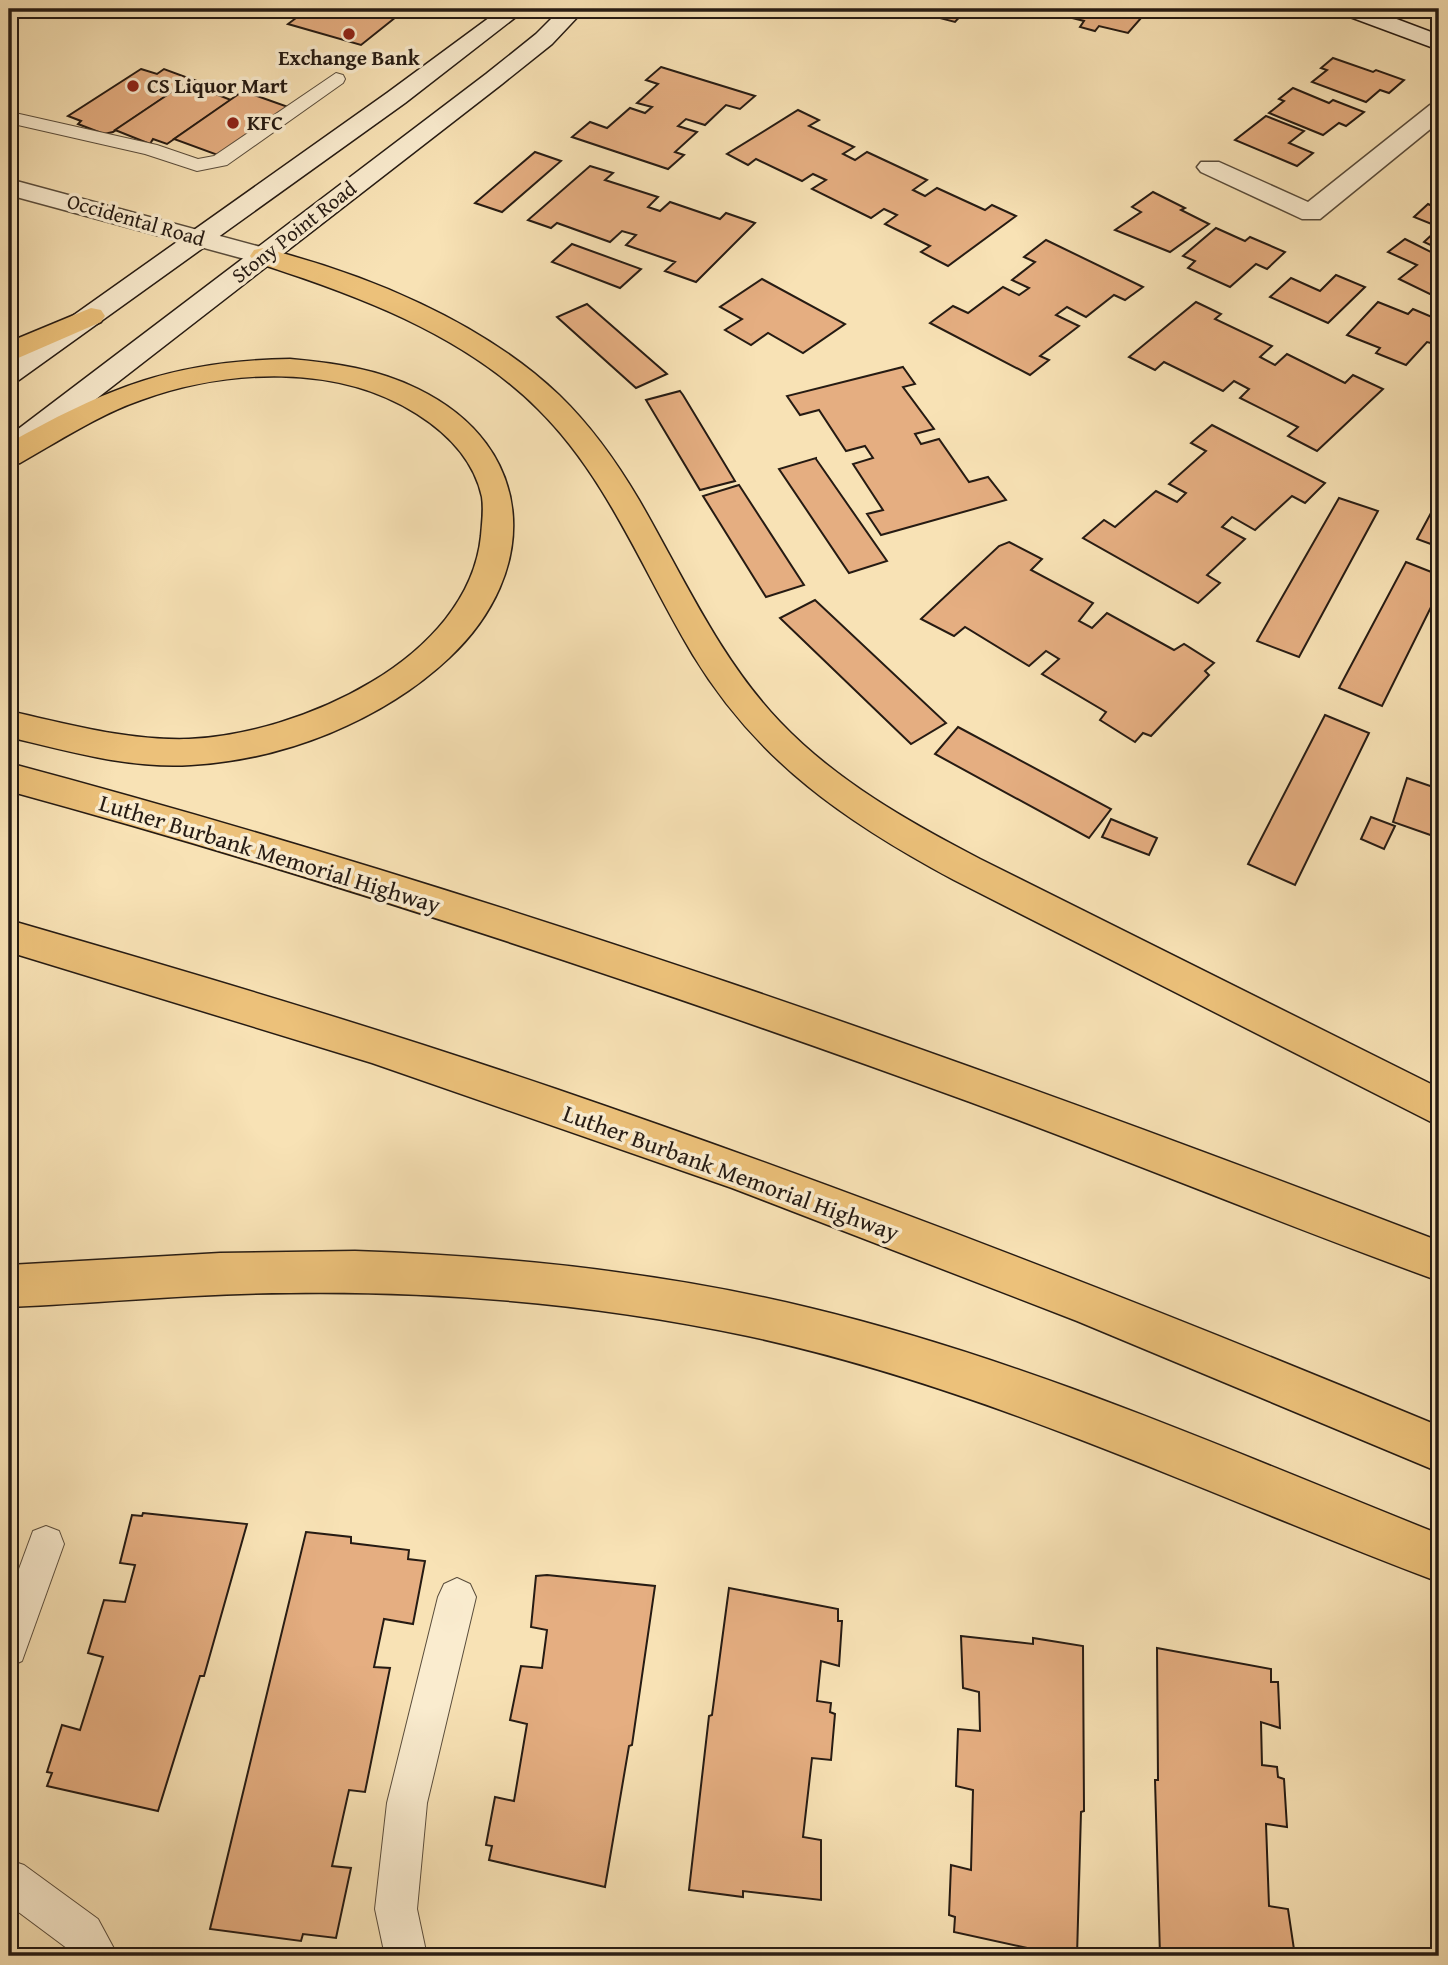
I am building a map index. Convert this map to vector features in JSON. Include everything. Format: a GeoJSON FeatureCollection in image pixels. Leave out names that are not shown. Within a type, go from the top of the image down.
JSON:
{"type":"FeatureCollection","features":[{"type":"Feature","properties":{"kind":"highway"},"geometry":{"type":"LineString","coordinates":[[263,256],[313,273],[441,326],[473,344],[532,386],[582,436],[708,656],[731,688],[792,755],[846,797],[965,868],[1439,1108]]}},
{"type":"Feature","properties":{"kind":"highway"},"geometry":{"type":"LineString","coordinates":[[9,353],[90,316]]}},
{"type":"Feature","properties":{"kind":"highway"},"geometry":{"type":"LineString","coordinates":[[9,453],[95,408],[167,383],[241,370],[317,370],[369,381],[427,405],[475,449],[492,478],[499,508],[499,541],[491,570],[480,600],[460,626],[434,653],[403,678],[325,719],[239,746],[194,752],[152,753],[9,723]]}},
{"type":"Feature","properties":{"kind":"highway","name":"Luther Burbank Memorial Highway"},"geometry":{"type":"LineString","coordinates":[[9,777],[294,859],[718,996],[1077,1123],[1439,1261]]}},
{"type":"Feature","properties":{"kind":"highway","name":"Luther Burbank Memorial Highway"},"geometry":{"type":"LineString","coordinates":[[9,936],[418,1062],[761,1182],[1173,1340],[1439,1448]]}},
{"type":"Feature","properties":{"kind":"highway"},"geometry":{"type":"LineString","coordinates":[[9,1286],[291,1272],[392,1274],[602,1291],[711,1309],[811,1329],[1012,1391],[1439,1558]]}},
{"type":"Feature","properties":{"kind":"main road","name":"Stony Point Road"},"geometry":{"type":"LineString","coordinates":[[9,374],[396,98],[514,9]]}},
{"type":"Feature","properties":{"kind":"main road","name":"Stony Point Road"},"geometry":{"type":"LineString","coordinates":[[9,453],[526,55],[574,9]]}},
{"type":"Feature","properties":{"kind":"main road"},"geometry":{"type":"LineString","coordinates":[[1350,9],[1439,43]]}},
{"type":"Feature","properties":{"kind":"main road"},"geometry":{"type":"LineString","coordinates":[[1210,167],[1311,213],[1439,110]]}},
{"type":"Feature","properties":{"kind":"main road","name":"Occidental Road"},"geometry":{"type":"LineString","coordinates":[[9,187],[263,256]]}},
{"type":"Feature","properties":{"kind":"lane"},"geometry":{"type":"LineString","coordinates":[[15,119],[150,149],[197,165],[206,164],[220,161],[336,79]]}},
{"type":"Feature","properties":{"kind":"lane"},"geometry":{"type":"LineString","coordinates":[[9,1648],[46,1544]]}},
{"type":"Feature","properties":{"kind":"lane"},"geometry":{"type":"LineString","coordinates":[[406,1956],[396,1909],[407,1802],[457,1597]]}},
{"type":"Feature","properties":{"kind":"lane"},"geometry":{"type":"LineString","coordinates":[[9,1880],[83,1934],[97,1956]]}},
{"type":"Feature","properties":{"kind":"building","name":"Exchange Bank"},"geometry":{"type":"Polygon","coordinates":[[[308,9],[406,9],[361,45],[288,24],[308,9]]]}},
{"type":"Feature","properties":{"kind":"building"},"geometry":{"type":"Polygon","coordinates":[[[883,9],[967,9],[955,22],[909,10],[904,15],[883,9]]]}},
{"type":"Feature","properties":{"kind":"building"},"geometry":{"type":"Polygon","coordinates":[[[1070,9],[1149,9],[1128,33],[1099,26],[1095,31],[1080,27],[1084,21],[1064,16],[1070,9]]]}},
{"type":"Feature","properties":{"kind":"building"},"geometry":{"type":"Polygon","coordinates":[[[1333,58],[1404,80],[1389,93],[1380,90],[1366,102],[1312,82],[1327,70],[1321,68],[1333,58]]]}},
{"type":"Feature","properties":{"kind":"building"},"geometry":{"type":"Polygon","coordinates":[[[661,67],[755,96],[740,109],[726,105],[705,125],[686,119],[678,126],[697,132],[675,152],[684,155],[668,169],[572,137],[590,122],[607,128],[630,108],[645,113],[652,107],[637,103],[658,84],[646,80],[661,67]]]}},
{"type":"Feature","properties":{"kind":"building"},"geometry":{"type":"Polygon","coordinates":[[[141,69],[157,74],[164,69],[191,79],[113,132],[104,134],[78,124],[81,121],[68,116],[141,69]]]}},
{"type":"Feature","properties":{"kind":"building"},"geometry":{"type":"Polygon","coordinates":[[[191,79],[225,90],[218,95],[231,100],[167,144],[153,139],[150,144],[115,130],[191,79]]]}},
{"type":"Feature","properties":{"kind":"building"},"geometry":{"type":"Polygon","coordinates":[[[1293,88],[1329,103],[1333,100],[1364,112],[1346,126],[1339,123],[1323,135],[1269,113],[1284,101],[1279,99],[1293,88]]]}},
{"type":"Feature","properties":{"kind":"building","name":"KFC"},"geometry":{"type":"Polygon","coordinates":[[[243,91],[291,108],[223,157],[174,139],[243,91]]]}},
{"type":"Feature","properties":{"kind":"building"},"geometry":{"type":"Polygon","coordinates":[[[798,110],[819,120],[809,126],[854,147],[843,154],[855,160],[867,152],[927,180],[913,190],[925,196],[937,188],[985,210],[992,205],[1016,216],[948,266],[921,252],[930,246],[885,224],[897,215],[884,209],[871,218],[812,189],[826,180],[813,174],[802,181],[756,159],[748,165],[727,154],[798,110]]]}},
{"type":"Feature","properties":{"kind":"building"},"geometry":{"type":"Polygon","coordinates":[[[1266,116],[1304,131],[1289,143],[1313,153],[1297,166],[1235,140],[1266,116]]]}},
{"type":"Feature","properties":{"kind":"building"},"geometry":{"type":"Polygon","coordinates":[[[535,152],[561,161],[502,212],[475,203],[535,152]]]}},
{"type":"Feature","properties":{"kind":"building"},"geometry":{"type":"Polygon","coordinates":[[[590,166],[613,173],[605,180],[658,197],[648,207],[660,211],[670,202],[720,219],[726,213],[755,223],[696,282],[665,271],[675,262],[626,245],[636,235],[622,231],[610,242],[557,223],[551,228],[528,220],[590,166]]]}},
{"type":"Feature","properties":{"kind":"building"},"geometry":{"type":"Polygon","coordinates":[[[1153,192],[1209,224],[1170,252],[1115,230],[1141,212],[1132,207],[1153,192]]]}},
{"type":"Feature","properties":{"kind":"building"},"geometry":{"type":"Polygon","coordinates":[[[1428,204],[1439,209],[1439,227],[1414,217],[1428,204]]]}},
{"type":"Feature","properties":{"kind":"building"},"geometry":{"type":"Polygon","coordinates":[[[1216,228],[1245,241],[1250,237],[1285,252],[1267,269],[1256,264],[1230,287],[1188,268],[1195,261],[1183,256],[1216,228]]]}},
{"type":"Feature","properties":{"kind":"building"},"geometry":{"type":"Polygon","coordinates":[[[1439,228],[1439,249],[1424,242],[1439,228]]]}},
{"type":"Feature","properties":{"kind":"building"},"geometry":{"type":"Polygon","coordinates":[[[1405,239],[1439,256],[1438,298],[1399,279],[1417,265],[1388,252],[1405,239]]]}},
{"type":"Feature","properties":{"kind":"building"},"geometry":{"type":"Polygon","coordinates":[[[1046,240],[1143,287],[1125,300],[1114,295],[1086,317],[1067,307],[1056,315],[1079,326],[1040,356],[1049,360],[1030,375],[930,323],[953,306],[968,313],[1003,287],[1019,295],[1029,288],[1012,280],[1035,262],[1024,257],[1046,240]]]}},
{"type":"Feature","properties":{"kind":"building"},"geometry":{"type":"Polygon","coordinates":[[[572,244],[641,269],[620,288],[552,262],[572,244]]]}},
{"type":"Feature","properties":{"kind":"building"},"geometry":{"type":"Polygon","coordinates":[[[1336,275],[1365,287],[1328,323],[1270,297],[1291,278],[1320,291],[1336,275]]]}},
{"type":"Feature","properties":{"kind":"building"},"geometry":{"type":"Polygon","coordinates":[[[762,279],[845,324],[803,353],[768,333],[751,345],[725,330],[742,319],[720,307],[762,279]]]}},
{"type":"Feature","properties":{"kind":"building"},"geometry":{"type":"Polygon","coordinates":[[[1196,302],[1221,314],[1215,319],[1272,346],[1260,357],[1275,365],[1287,354],[1345,383],[1353,375],[1383,389],[1317,451],[1288,436],[1298,427],[1240,398],[1249,389],[1234,381],[1223,391],[1164,362],[1155,370],[1129,357],[1196,302]]]}},
{"type":"Feature","properties":{"kind":"building"},"geometry":{"type":"Polygon","coordinates":[[[1378,302],[1408,314],[1413,309],[1439,320],[1439,339],[1435,344],[1427,342],[1406,365],[1376,353],[1380,348],[1347,335],[1378,302]]]}},
{"type":"Feature","properties":{"kind":"building"},"geometry":{"type":"Polygon","coordinates":[[[587,304],[667,374],[636,388],[557,317],[587,304]]]}},
{"type":"Feature","properties":{"kind":"building"},"geometry":{"type":"Polygon","coordinates":[[[903,367],[915,384],[903,387],[934,429],[915,434],[921,444],[939,439],[969,482],[988,477],[1006,500],[881,535],[867,514],[883,510],[853,464],[873,458],[865,446],[846,451],[819,410],[800,415],[787,396],[903,367]]]}},
{"type":"Feature","properties":{"kind":"building"},"geometry":{"type":"Polygon","coordinates":[[[680,391],[735,481],[700,490],[646,400],[680,391]]]}},
{"type":"Feature","properties":{"kind":"building"},"geometry":{"type":"Polygon","coordinates":[[[1212,425],[1325,483],[1305,503],[1292,496],[1255,530],[1232,517],[1222,527],[1245,539],[1207,575],[1220,583],[1198,603],[1083,538],[1104,520],[1115,527],[1156,491],[1177,502],[1186,493],[1169,484],[1206,451],[1191,443],[1212,425]]]}},
{"type":"Feature","properties":{"kind":"building"},"geometry":{"type":"Polygon","coordinates":[[[816,458],[887,561],[849,573],[779,469],[816,458]]]}},
{"type":"Feature","properties":{"kind":"building"},"geometry":{"type":"Polygon","coordinates":[[[739,485],[804,585],[766,597],[703,496],[739,485]]]}},
{"type":"Feature","properties":{"kind":"building"},"geometry":{"type":"Polygon","coordinates":[[[1339,498],[1378,511],[1299,657],[1257,641],[1339,498]]]}},
{"type":"Feature","properties":{"kind":"building"},"geometry":{"type":"Polygon","coordinates":[[[1439,498],[1439,547],[1417,539],[1439,498]]]}},
{"type":"Feature","properties":{"kind":"building"},"geometry":{"type":"Polygon","coordinates":[[[1009,542],[1042,559],[1031,570],[1093,603],[1079,621],[1092,628],[1107,613],[1174,650],[1184,644],[1214,663],[1205,671],[1209,675],[1151,736],[1143,733],[1135,742],[1100,720],[1106,712],[1042,674],[1059,659],[1046,651],[1029,666],[965,627],[954,636],[921,619],[999,546],[1009,542]]]}},
{"type":"Feature","properties":{"kind":"building"},"geometry":{"type":"Polygon","coordinates":[[[1406,562],[1439,575],[1439,591],[1382,706],[1339,688],[1406,562]]]}},
{"type":"Feature","properties":{"kind":"building"},"geometry":{"type":"Polygon","coordinates":[[[815,600],[946,723],[911,744],[780,618],[815,600]]]}},
{"type":"Feature","properties":{"kind":"building"},"geometry":{"type":"Polygon","coordinates":[[[1325,715],[1369,733],[1295,885],[1248,864],[1325,715]]]}},
{"type":"Feature","properties":{"kind":"building"},"geometry":{"type":"Polygon","coordinates":[[[958,727],[1111,809],[1089,838],[935,754],[958,727]]]}},
{"type":"Feature","properties":{"kind":"building"},"geometry":{"type":"Polygon","coordinates":[[[1407,778],[1439,789],[1439,838],[1393,822],[1407,778]]]}},
{"type":"Feature","properties":{"kind":"building"},"geometry":{"type":"Polygon","coordinates":[[[1371,817],[1395,826],[1384,849],[1361,839],[1371,817]]]}},
{"type":"Feature","properties":{"kind":"building"},"geometry":{"type":"Polygon","coordinates":[[[1111,819],[1157,838],[1149,855],[1102,837],[1111,819]]]}},
{"type":"Feature","properties":{"kind":"building"},"geometry":{"type":"Polygon","coordinates":[[[143,1513],[247,1524],[204,1676],[200,1676],[158,1811],[47,1786],[52,1773],[47,1772],[62,1725],[80,1730],[103,1657],[88,1653],[104,1600],[125,1602],[135,1565],[120,1563],[132,1515],[142,1516],[143,1513]]]}},
{"type":"Feature","properties":{"kind":"building"},"geometry":{"type":"Polygon","coordinates":[[[306,1532],[351,1537],[351,1543],[409,1550],[408,1559],[425,1561],[413,1624],[384,1619],[374,1667],[390,1668],[365,1792],[349,1790],[332,1866],[351,1868],[336,1938],[303,1934],[301,1941],[210,1929],[306,1532]]]}},
{"type":"Feature","properties":{"kind":"building"},"geometry":{"type":"Polygon","coordinates":[[[536,1576],[655,1586],[632,1745],[629,1746],[605,1887],[489,1860],[492,1846],[486,1845],[495,1797],[514,1801],[527,1724],[510,1720],[521,1666],[542,1668],[547,1630],[531,1627],[536,1576]]]}},
{"type":"Feature","properties":{"kind":"building"},"geometry":{"type":"Polygon","coordinates":[[[729,1588],[838,1609],[838,1621],[842,1621],[839,1666],[821,1661],[817,1701],[831,1703],[830,1712],[835,1714],[831,1760],[812,1758],[803,1837],[821,1840],[821,1900],[743,1891],[743,1897],[689,1890],[709,1716],[712,1715],[729,1588]]]}},
{"type":"Feature","properties":{"kind":"building"},"geometry":{"type":"Polygon","coordinates":[[[961,1636],[1033,1644],[1033,1638],[1083,1646],[1084,1811],[1081,1812],[1077,1956],[1064,1956],[954,1932],[955,1917],[949,1915],[951,1865],[971,1870],[973,1790],[956,1786],[958,1729],[980,1731],[979,1692],[963,1688],[961,1636]]]}},
{"type":"Feature","properties":{"kind":"building"},"geometry":{"type":"Polygon","coordinates":[[[1157,1648],[1271,1669],[1271,1682],[1278,1682],[1280,1728],[1261,1722],[1262,1765],[1277,1767],[1278,1777],[1284,1779],[1287,1827],[1266,1824],[1269,1906],[1288,1909],[1295,1956],[1160,1956],[1155,1780],[1158,1780],[1157,1648]]]}},
{"type":"Feature","properties":{"kind":"place","name":"Exchange Bank"},"geometry":{"type":"Point","coordinates":[349,34]}},
{"type":"Feature","properties":{"kind":"place","name":"CS Liquor Mart"},"geometry":{"type":"Point","coordinates":[133,86]}},
{"type":"Feature","properties":{"kind":"place","name":"KFC"},"geometry":{"type":"Point","coordinates":[233,123]}}]}
